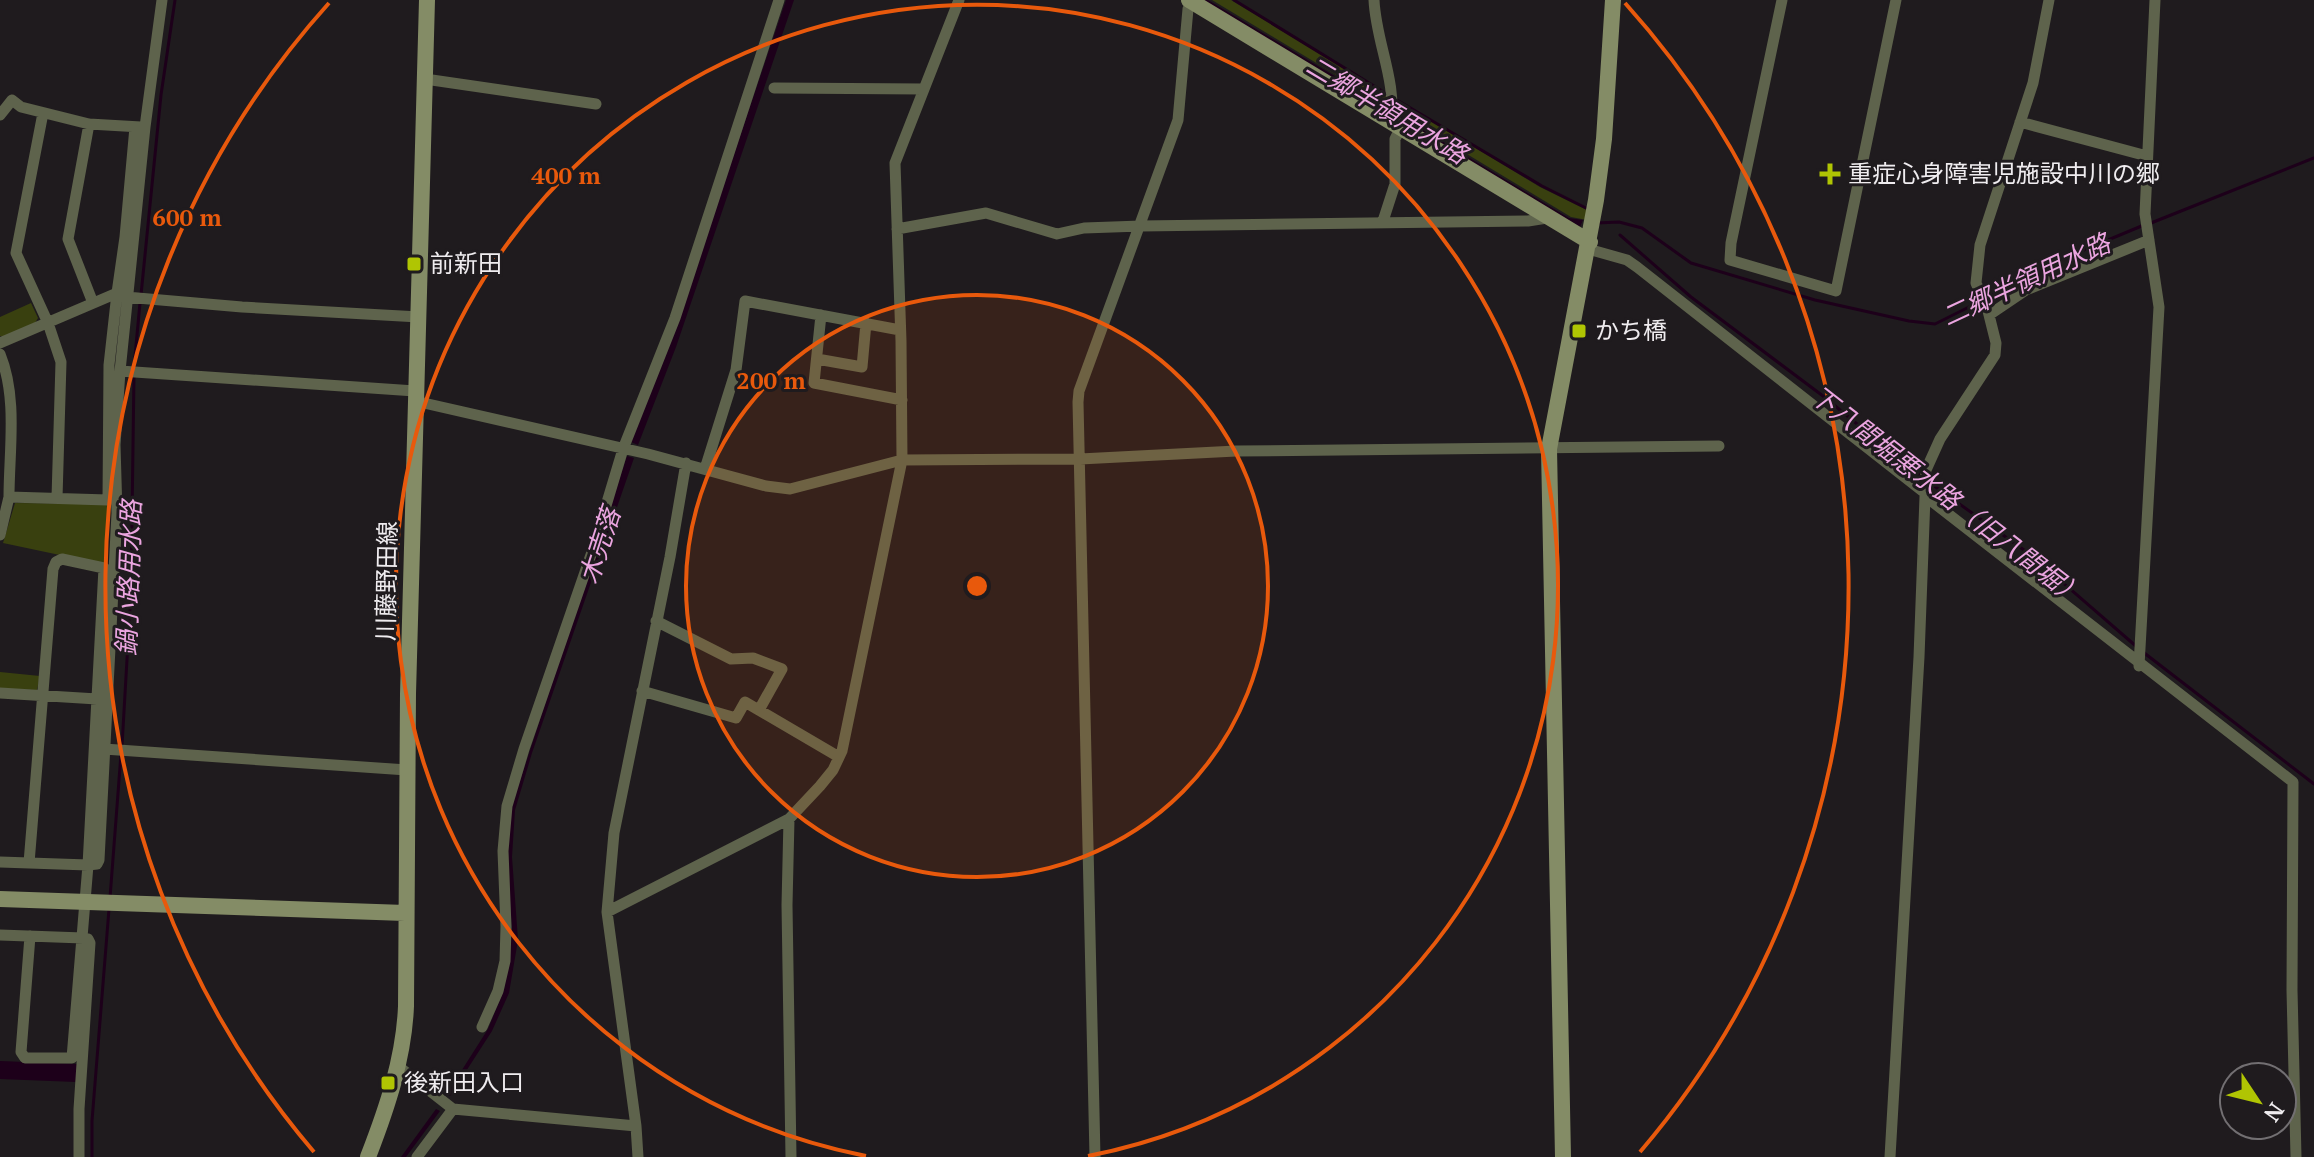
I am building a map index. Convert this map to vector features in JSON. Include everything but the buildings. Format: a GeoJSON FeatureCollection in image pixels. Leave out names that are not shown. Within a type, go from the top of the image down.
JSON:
{"type":"FeatureCollection","features":[{"type":"Feature","properties":{"kind":"street"},"geometry":{"type":"LineString","coordinates":[[9,497],[108,500],[109,365],[122,295],[140,127],[162,0]]}},
{"type":"Feature","properties":{"kind":"street","name":"川藤野田線"},"geometry":{"type":"LineString","coordinates":[[368,1157],[389,1101],[406,1015],[407,770],[427,0]]}},
{"type":"Feature","properties":{"kind":"street"},"geometry":{"type":"LineString","coordinates":[[482,1027],[498,991],[505,961],[503,851],[507,806],[623,449],[675,318],[779,0]]}},
{"type":"Feature","properties":{"kind":"street"},"geometry":{"type":"LineString","coordinates":[[607,912],[789,819],[820,786],[839,757],[868,633],[902,460],[895,163],[959,0]]}},
{"type":"Feature","properties":{"kind":"street"},"geometry":{"type":"LineString","coordinates":[[1374,0],[1375,18],[1392,86],[1395,139],[1395,184],[1383,221]]}},
{"type":"Feature","properties":{"kind":"street"},"geometry":{"type":"LineString","coordinates":[[1563,1157],[1549,449],[1595,208],[1604,139],[1613,0]]}},
{"type":"Feature","properties":{"kind":"street"},"geometry":{"type":"LineString","coordinates":[[1782,0],[1730,260],[1836,291],[1896,0]]}},
{"type":"Feature","properties":{"kind":"street"},"geometry":{"type":"LineString","coordinates":[[1890,1157],[1906,909],[1926,470],[1940,439],[1995,355],[1996,343],[1989,313],[1976,283],[1982,232],[2001,185],[2033,83],[2049,0]]}},
{"type":"Feature","properties":{"kind":"street"},"geometry":{"type":"LineString","coordinates":[[2139,665],[2159,307],[2145,214],[2155,0]]}},
{"type":"Feature","properties":{"kind":"street"},"geometry":{"type":"LineString","coordinates":[[1095,1157],[1079,391],[1178,120],[1190,1],[1394,117],[1547,218],[1637,267],[2139,665],[2293,782],[2292,990],[2296,1157]]}},
{"type":"Feature","properties":{"kind":"street"},"geometry":{"type":"LineString","coordinates":[[425,79],[596,104]]}},
{"type":"Feature","properties":{"kind":"street"},"geometry":{"type":"LineString","coordinates":[[774,88],[924,89]]}},
{"type":"Feature","properties":{"kind":"street"},"geometry":{"type":"LineString","coordinates":[[0,115],[12,100],[21,107],[89,124],[140,127]]}},
{"type":"Feature","properties":{"kind":"street"},"geometry":{"type":"LineString","coordinates":[[43,113],[16,253],[48,323],[61,362],[57,498]]}},
{"type":"Feature","properties":{"kind":"street"},"geometry":{"type":"LineString","coordinates":[[2020,122],[2147,156]]}},
{"type":"Feature","properties":{"kind":"street"},"geometry":{"type":"LineString","coordinates":[[89,124],[68,239],[93,303]]}},
{"type":"Feature","properties":{"kind":"street"},"geometry":{"type":"LineString","coordinates":[[897,229],[986,213],[1057,234],[1084,228],[1141,226],[1528,221],[1547,218]]}},
{"type":"Feature","properties":{"kind":"street"},"geometry":{"type":"LineString","coordinates":[[1989,313],[2026,290],[2149,240]]}},
{"type":"Feature","properties":{"kind":"street"},"geometry":{"type":"LineString","coordinates":[[0,862],[88,865],[97,864],[99,860],[117,513],[115,445],[130,372],[122,295]]}},
{"type":"Feature","properties":{"kind":"street"},"geometry":{"type":"LineString","coordinates":[[0,343],[93,303],[122,295],[242,307],[419,317]]}},
{"type":"Feature","properties":{"kind":"street"},"geometry":{"type":"LineString","coordinates":[[705,469],[736,370],[745,301],[900,330]]}},
{"type":"Feature","properties":{"kind":"street"},"geometry":{"type":"LineString","coordinates":[[821,315],[814,383],[902,400]]}},
{"type":"Feature","properties":{"kind":"street"},"geometry":{"type":"LineString","coordinates":[[817,359],[862,367],[866,323]]}},
{"type":"Feature","properties":{"kind":"street"},"geometry":{"type":"LineString","coordinates":[[0,354],[7,372],[10,399],[9,497],[0,535]]}},
{"type":"Feature","properties":{"kind":"street"},"geometry":{"type":"LineString","coordinates":[[130,372],[415,396],[686,463],[766,486],[790,489],[902,460],[1080,459],[1236,451],[1719,446]]}},
{"type":"Feature","properties":{"kind":"street"},"geometry":{"type":"LineString","coordinates":[[638,1157],[607,912],[614,833],[686,463]]}},
{"type":"Feature","properties":{"kind":"street"},"geometry":{"type":"LineString","coordinates":[[29,863],[53,569],[56,562],[62,559],[104,568],[86,901],[72,1058],[25,1058],[21,1052],[30,936]]}},
{"type":"Feature","properties":{"kind":"street"},"geometry":{"type":"LineString","coordinates":[[656,621],[731,659],[753,658],[782,669],[759,710]]}},
{"type":"Feature","properties":{"kind":"street"},"geometry":{"type":"LineString","coordinates":[[642,691],[736,718],[745,702],[839,757]]}},
{"type":"Feature","properties":{"kind":"street"},"geometry":{"type":"LineString","coordinates":[[0,693],[97,699]]}},
{"type":"Feature","properties":{"kind":"street"},"geometry":{"type":"LineString","coordinates":[[104,749],[407,770]]}},
{"type":"Feature","properties":{"kind":"street"},"geometry":{"type":"LineString","coordinates":[[789,819],[787,905],[791,1157]]}},
{"type":"Feature","properties":{"kind":"street"},"geometry":{"type":"LineString","coordinates":[[0,899],[405,913]]}},
{"type":"Feature","properties":{"kind":"street"},"geometry":{"type":"LineString","coordinates":[[0,935],[88,939],[91,954],[79,1109],[79,1157]]}},
{"type":"Feature","properties":{"kind":"street"},"geometry":{"type":"LineString","coordinates":[[398,1066],[453,1109],[636,1126]]}},
{"type":"Feature","properties":{"kind":"street"},"geometry":{"type":"LineString","coordinates":[[417,1157],[453,1109]]}},
{"type":"Feature","properties":{"kind":"green space"},"geometry":{"type":"Polygon","coordinates":[[[1212,0],[1231,0],[1540,187],[1589,211],[1587,220],[1571,217],[1212,0]]]}},
{"type":"Feature","properties":{"kind":"green space"},"geometry":{"type":"Polygon","coordinates":[[[31,303],[38,318],[35,323],[0,336],[0,317],[31,303]]]}},
{"type":"Feature","properties":{"kind":"green space"},"geometry":{"type":"Polygon","coordinates":[[[15,503],[110,504],[107,565],[3,543],[15,503]]]}},
{"type":"Feature","properties":{"kind":"green space"},"geometry":{"type":"Polygon","coordinates":[[[0,672],[40,676],[37,690],[0,689],[0,672]]]}},
{"type":"Feature","properties":{"kind":"water"},"geometry":{"type":"Polygon","coordinates":[[[786,0],[794,0],[676,347],[638,445],[631,442],[670,344],[786,0]]]}},
{"type":"Feature","properties":{"kind":"water"},"geometry":{"type":"Polygon","coordinates":[[[1203,0],[1208,0],[1388,108],[1386,110],[1203,0]]]}},
{"type":"Feature","properties":{"kind":"water"},"geometry":{"type":"Polygon","coordinates":[[[1397,114],[1569,218],[1583,220],[1580,227],[1397,118],[1397,114]]]}},
{"type":"Feature","properties":{"kind":"water","name":"木売落"},"geometry":{"type":"Polygon","coordinates":[[[627,456],[634,458],[515,810],[512,857],[518,940],[509,993],[492,1031],[450,1096],[446,1095],[488,1029],[504,990],[512,930],[507,854],[511,808],[627,456]]]}},
{"type":"Feature","properties":{"kind":"water"},"geometry":{"type":"Polygon","coordinates":[[[436,1109],[440,1111],[406,1157],[401,1157],[436,1109]]]}},
{"type":"Feature","properties":{"kind":"waterway","name":"鍋小路用水路"},"geometry":{"type":"LineString","coordinates":[[141,295],[161,95],[175,0]]}},
{"type":"Feature","properties":{"kind":"waterway","name":"下八間堀悪水路（旧八間堀）"},"geometry":{"type":"LineString","coordinates":[[1234,0],[1387,94]]}},
{"type":"Feature","properties":{"kind":"waterway","name":"下八間堀悪水路（旧八間堀）"},"geometry":{"type":"LineString","coordinates":[[1397,100],[1542,186],[1588,209]]}},
{"type":"Feature","properties":{"kind":"waterway","name":"二郷半領用水路"},"geometry":{"type":"LineString","coordinates":[[2151,223],[2314,158]]}},
{"type":"Feature","properties":{"kind":"waterway","name":"二郷半領用水路"},"geometry":{"type":"LineString","coordinates":[[1597,223],[1619,222],[1642,228],[1691,263],[1815,300],[1909,321],[1935,324],[1981,301]]}},
{"type":"Feature","properties":{"kind":"waterway","name":"二郷半領用水路"},"geometry":{"type":"LineString","coordinates":[[1988,297],[2055,262],[2144,225]]}},
{"type":"Feature","properties":{"kind":"waterway","name":"下八間堀悪水路（旧八間堀）"},"geometry":{"type":"LineString","coordinates":[[1620,235],[1691,297],[1823,396],[1924,479]]}},
{"type":"Feature","properties":{"kind":"waterway","name":"鍋小路用水路"},"geometry":{"type":"LineString","coordinates":[[134,367],[140,303]]}},
{"type":"Feature","properties":{"kind":"waterway","name":"鍋小路用水路"},"geometry":{"type":"LineString","coordinates":[[122,746],[131,590],[134,374]]}},
{"type":"Feature","properties":{"kind":"waterway","name":"下八間堀悪水路（旧八間堀）"},"geometry":{"type":"LineString","coordinates":[[1930,483],[2031,555],[2137,647]]}},
{"type":"Feature","properties":{"kind":"waterway","name":"下八間堀悪水路（旧八間堀）"},"geometry":{"type":"LineString","coordinates":[[2143,652],[2314,784]]}},
{"type":"Feature","properties":{"kind":"waterway","name":"鍋小路用水路"},"geometry":{"type":"LineString","coordinates":[[110,898],[121,754]]}},
{"type":"Feature","properties":{"kind":"waterway","name":"鍋小路用水路"},"geometry":{"type":"LineString","coordinates":[[92,1157],[92,1121],[109,909]]}},
{"type":"Feature","properties":{"kind":"waterway"},"geometry":{"type":"LineString","coordinates":[[0,1070],[76,1073]]}},
{"type":"Feature","properties":{"kind":"place","name":"重症心身障害児施設中川の郷"},"geometry":{"type":"Point","coordinates":[1830,174]}},
{"type":"Feature","properties":{"kind":"place","name":"前新田"},"geometry":{"type":"Point","coordinates":[414,264]}},
{"type":"Feature","properties":{"kind":"place","name":"かち橋"},"geometry":{"type":"Point","coordinates":[1579,331]}},
{"type":"Feature","properties":{"kind":"place","name":"後新田入口"},"geometry":{"type":"Point","coordinates":[388,1083]}}]}
